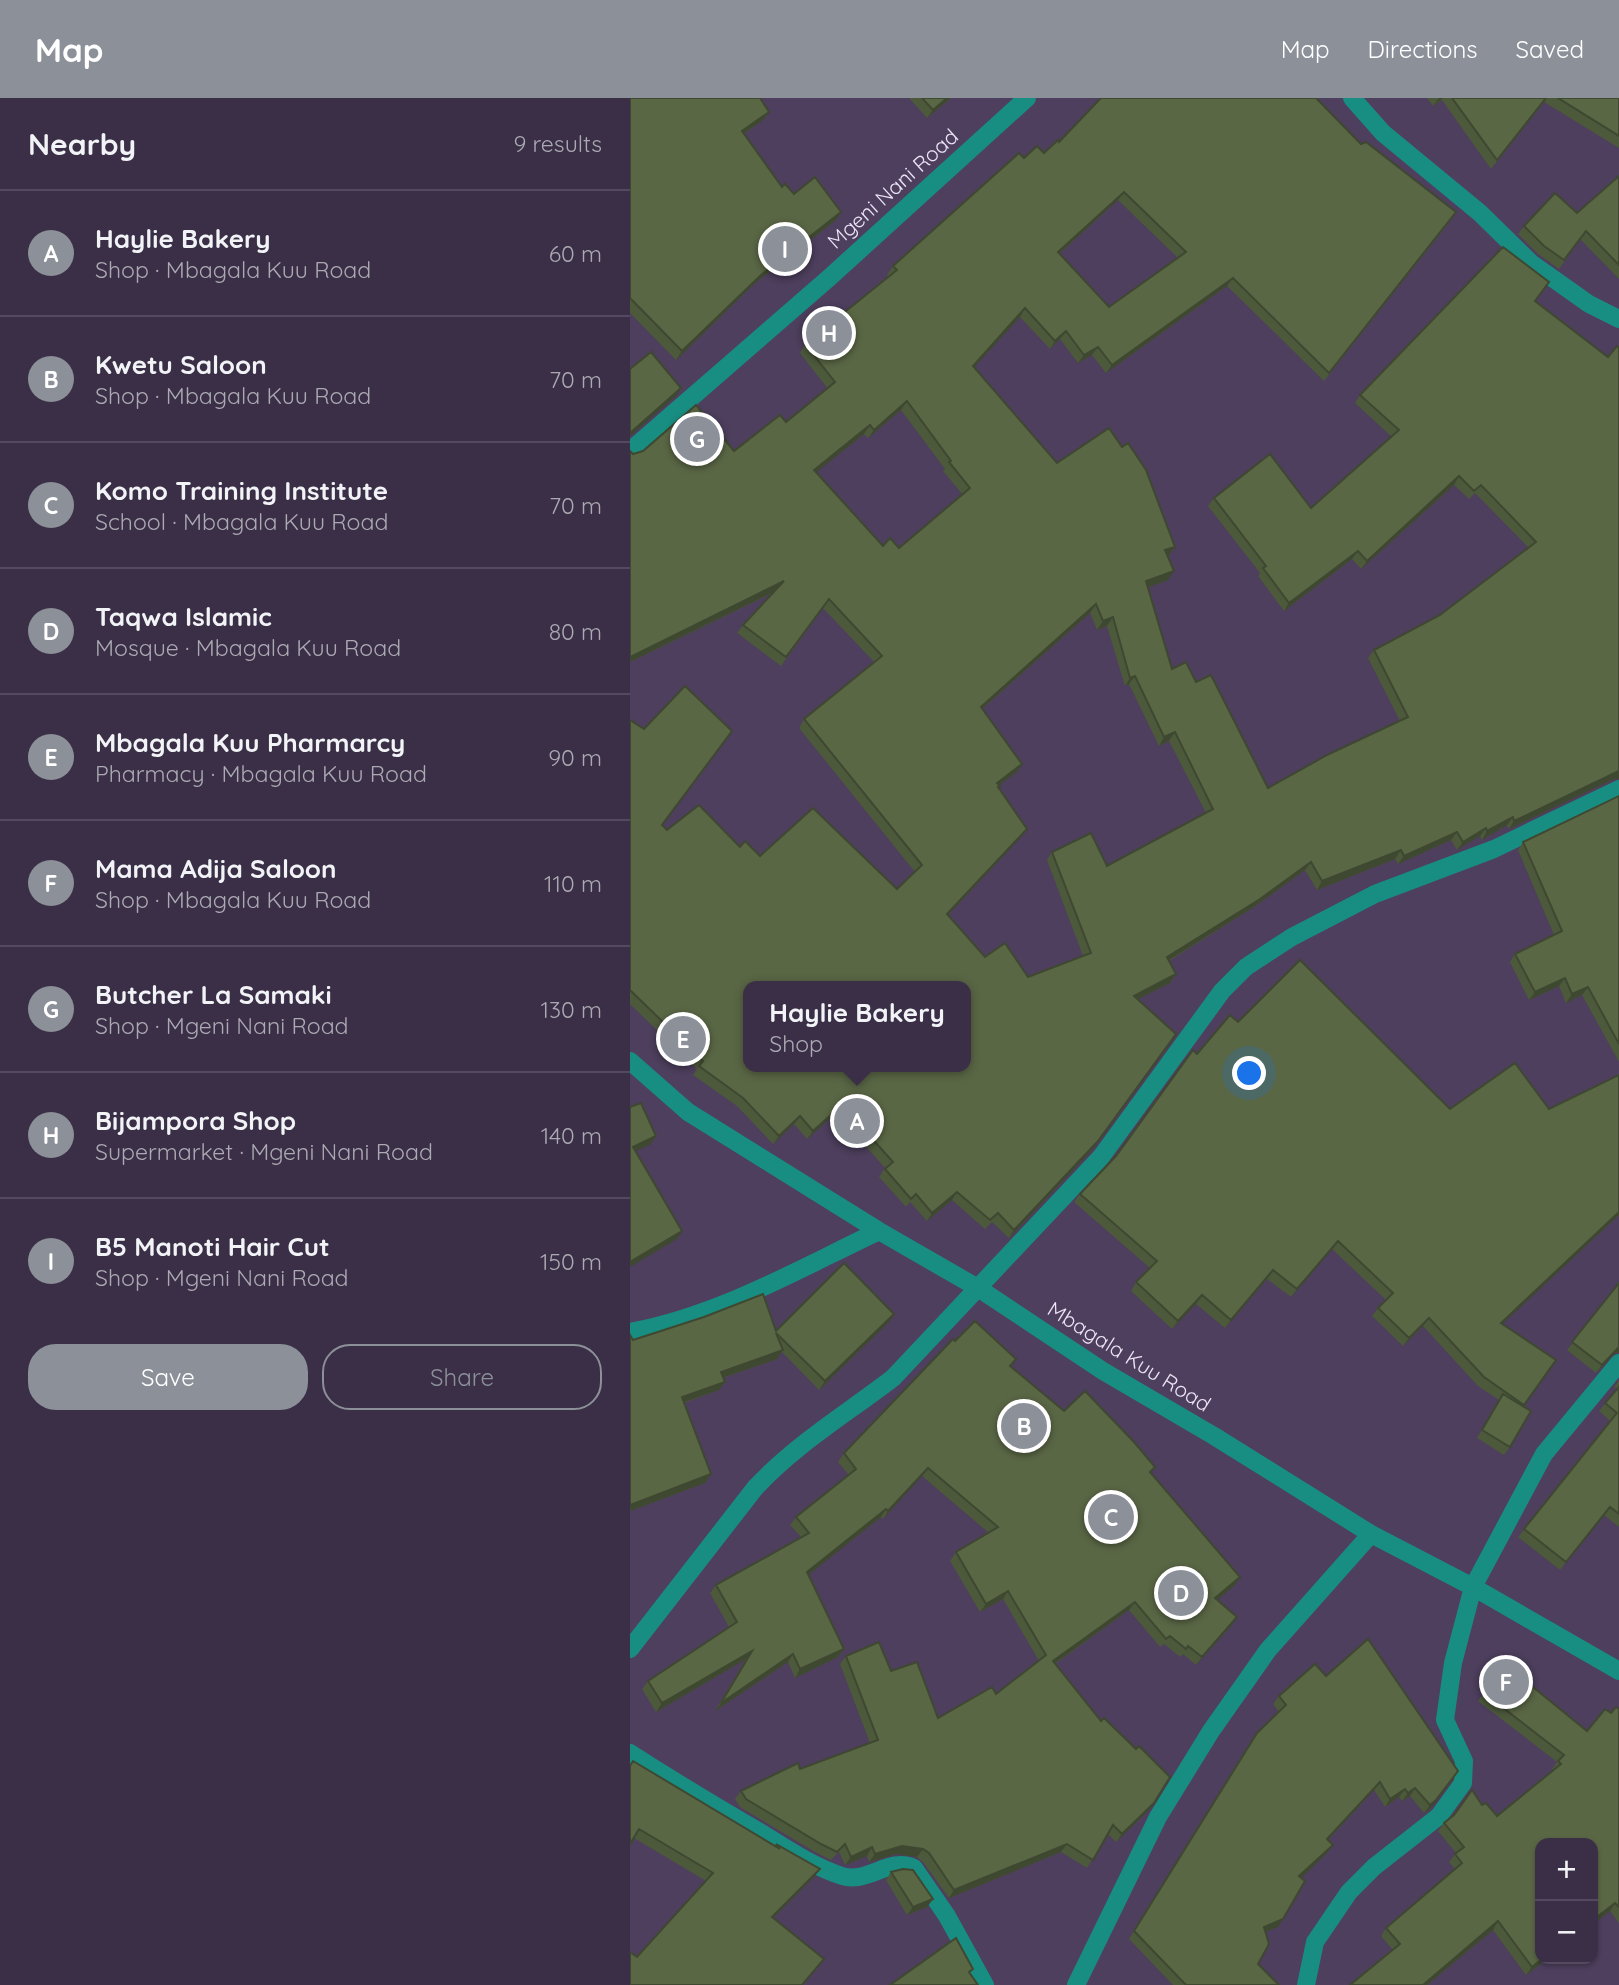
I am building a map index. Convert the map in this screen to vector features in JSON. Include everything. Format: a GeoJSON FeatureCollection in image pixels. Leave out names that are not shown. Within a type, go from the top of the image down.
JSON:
{"type":"FeatureCollection","features":[{"type":"Feature","properties":{"kind":"street","name":"Mgeni Nani Road"},"geometry":{"type":"LineString","coordinates":[[630,451],[830,276],[1027,98]]}},
{"type":"Feature","properties":{"kind":"street"},"geometry":{"type":"LineString","coordinates":[[1352,98],[1383,133],[1480,213],[1531,263],[1590,304],[1619,319]]}},
{"type":"Feature","properties":{"kind":"street"},"geometry":{"type":"LineString","coordinates":[[630,1649],[775,1466],[830,1421],[866,1399],[893,1378],[1101,1157],[1222,991],[1246,967],[1292,937],[1374,894],[1493,849],[1619,789]]}},
{"type":"Feature","properties":{"kind":"street","name":"Mbagala Kuu Road"},"geometry":{"type":"LineString","coordinates":[[630,1061],[688,1112],[879,1231],[978,1288],[1104,1371],[1371,1534],[1473,1587],[1619,1671]]}},
{"type":"Feature","properties":{"kind":"street"},"geometry":{"type":"LineString","coordinates":[[630,1332],[706,1312],[879,1231]]}},
{"type":"Feature","properties":{"kind":"street"},"geometry":{"type":"LineString","coordinates":[[1306,1985],[1315,1942],[1349,1892],[1374,1867],[1439,1816],[1463,1783],[1464,1761],[1445,1720],[1446,1699],[1452,1663],[1473,1587],[1544,1454],[1619,1363]]}},
{"type":"Feature","properties":{"kind":"street"},"geometry":{"type":"LineString","coordinates":[[1076,1985],[1158,1817],[1210,1731],[1268,1650],[1371,1534]]}},
{"type":"Feature","properties":{"kind":"street"},"geometry":{"type":"LineString","coordinates":[[630,1754],[781,1846],[831,1872],[853,1878],[897,1864],[914,1868],[947,1916],[985,1985]]}},
{"type":"Feature","properties":{"kind":"building"},"geometry":{"type":"Polygon","coordinates":[[[630,98],[760,98],[769,112],[742,131],[782,187],[785,184],[794,194],[815,177],[841,212],[761,275],[682,351],[630,298],[630,98]]]}},
{"type":"Feature","properties":{"kind":"building"},"geometry":{"type":"Polygon","coordinates":[[[922,98],[947,98],[933,110],[922,98]]]}},
{"type":"Feature","properties":{"kind":"building"},"geometry":{"type":"Polygon","coordinates":[[[1101,98],[1316,98],[1361,144],[1366,142],[1456,212],[1329,373],[1233,278],[1112,365],[1098,347],[1084,355],[1066,331],[1055,341],[1025,308],[973,366],[1057,463],[1109,428],[1122,447],[1128,443],[1146,470],[1175,547],[1165,550],[1174,571],[1146,581],[1172,669],[1186,662],[1196,682],[1211,675],[1268,788],[1327,755],[1408,717],[1374,650],[1440,615],[1536,542],[1481,485],[1474,491],[1459,476],[1367,561],[1358,551],[1289,603],[1263,568],[1266,566],[1214,498],[1270,454],[1311,508],[1399,430],[1360,395],[1503,247],[1549,282],[1535,301],[1608,357],[1617,346],[1619,348],[1619,771],[1514,821],[1513,817],[1487,831],[1486,828],[1463,842],[1457,832],[1404,856],[1401,850],[1322,881],[1311,862],[1260,899],[1167,957],[1176,974],[1134,996],[1176,1034],[1098,1141],[1014,1230],[998,1213],[990,1220],[957,1192],[932,1213],[916,1194],[911,1199],[885,1169],[893,1162],[842,1105],[813,1131],[800,1116],[779,1136],[743,1098],[699,1066],[703,1061],[630,990],[630,720],[644,729],[685,686],[732,731],[662,825],[667,830],[699,805],[740,847],[745,841],[760,856],[813,808],[897,889],[922,865],[804,719],[882,656],[829,599],[786,657],[743,625],[784,581],[630,657],[630,451],[633,454],[643,451],[696,405],[734,451],[780,415],[786,422],[835,382],[805,344],[897,270],[893,266],[1019,153],[1024,158],[1037,146],[1044,153],[1058,140],[1059,142],[1101,98]],[[1124,192],[1058,252],[1109,307],[1186,252],[1124,192]],[[907,401],[874,430],[870,425],[814,470],[883,546],[890,538],[899,548],[970,488],[907,401]],[[1096,604],[981,707],[1022,764],[997,783],[1027,829],[947,914],[985,957],[1005,943],[1028,977],[1091,953],[1052,852],[1091,833],[1107,866],[1213,809],[1175,732],[1164,737],[1135,676],[1130,678],[1113,617],[1103,621],[1096,604]]]}},
{"type":"Feature","properties":{"kind":"building"},"geometry":{"type":"Polygon","coordinates":[[[1452,98],[1546,98],[1497,160],[1452,98]]]}},
{"type":"Feature","properties":{"kind":"building"},"geometry":{"type":"Polygon","coordinates":[[[1558,98],[1619,98],[1619,136],[1558,98]]]}},
{"type":"Feature","properties":{"kind":"building"},"geometry":{"type":"Polygon","coordinates":[[[1619,176],[1619,265],[1586,231],[1564,260],[1544,246],[1524,226],[1555,193],[1577,213],[1619,176]]]}},
{"type":"Feature","properties":{"kind":"building"},"geometry":{"type":"Polygon","coordinates":[[[651,352],[681,388],[630,433],[630,369],[651,352]]]}},
{"type":"Feature","properties":{"kind":"building"},"geometry":{"type":"Polygon","coordinates":[[[1619,796],[1619,1044],[1588,987],[1572,994],[1565,978],[1535,992],[1515,954],[1562,931],[1523,842],[1619,796]]]}},
{"type":"Feature","properties":{"kind":"building"},"geometry":{"type":"Polygon","coordinates":[[[1300,960],[1450,1109],[1515,1063],[1549,1109],[1619,1075],[1619,1212],[1501,1323],[1556,1360],[1524,1405],[1484,1377],[1429,1318],[1409,1338],[1378,1308],[1393,1293],[1338,1241],[1297,1289],[1273,1270],[1231,1320],[1202,1295],[1178,1321],[1136,1282],[1157,1261],[1080,1194],[1116,1156],[1193,1050],[1197,1054],[1230,1015],[1238,1022],[1300,960]]]}},
{"type":"Feature","properties":{"kind":"building"},"geometry":{"type":"Polygon","coordinates":[[[641,1103],[656,1136],[633,1147],[682,1231],[630,1262],[630,1107],[641,1103]]]}},
{"type":"Feature","properties":{"kind":"building"},"geometry":{"type":"Polygon","coordinates":[[[844,1263],[894,1314],[825,1381],[776,1333],[783,1350],[721,1372],[725,1382],[682,1397],[711,1474],[630,1505],[630,1335],[633,1340],[763,1294],[776,1331],[844,1263]]]}},
{"type":"Feature","properties":{"kind":"building"},"geometry":{"type":"Polygon","coordinates":[[[1619,1283],[1619,1347],[1602,1365],[1572,1342],[1619,1283]]]}},
{"type":"Feature","properties":{"kind":"building"},"geometry":{"type":"Polygon","coordinates":[[[975,1321],[1016,1359],[1010,1366],[1064,1411],[1085,1391],[1155,1467],[1150,1472],[1240,1577],[1215,1598],[1237,1617],[1202,1657],[1170,1636],[1166,1639],[1135,1602],[1053,1661],[1101,1721],[1104,1718],[1136,1749],[1139,1746],[1170,1777],[1154,1803],[1122,1834],[1113,1825],[1093,1860],[1067,1844],[954,1890],[929,1853],[923,1849],[902,1846],[875,1854],[872,1847],[851,1857],[845,1844],[837,1852],[821,1844],[746,1799],[741,1791],[798,1763],[800,1769],[878,1740],[846,1656],[879,1642],[891,1671],[917,1662],[938,1718],[992,1687],[996,1694],[1046,1655],[1008,1591],[986,1604],[956,1552],[998,1527],[928,1468],[888,1511],[886,1509],[807,1572],[844,1649],[800,1669],[793,1654],[721,1703],[752,1651],[662,1703],[648,1681],[737,1622],[716,1585],[809,1533],[796,1517],[856,1469],[844,1453],[953,1339],[955,1341],[975,1321]]]}},
{"type":"Feature","properties":{"kind":"building"},"geometry":{"type":"Polygon","coordinates":[[[1619,1387],[1619,1514],[1610,1507],[1566,1562],[1524,1529],[1617,1413],[1605,1403],[1619,1387]]]}},
{"type":"Feature","properties":{"kind":"building"},"geometry":{"type":"Polygon","coordinates":[[[1503,1394],[1531,1411],[1510,1447],[1482,1430],[1503,1394]]]}},
{"type":"Feature","properties":{"kind":"building"},"geometry":{"type":"Polygon","coordinates":[[[1368,1639],[1458,1771],[1430,1805],[1415,1788],[1408,1793],[1405,1789],[1390,1799],[1380,1782],[1327,1839],[1333,1845],[1299,1876],[1305,1881],[1283,1919],[1264,1927],[1269,1944],[1258,1964],[1279,1985],[1186,1985],[1134,1931],[1257,1733],[1286,1705],[1279,1696],[1315,1664],[1326,1676],[1368,1639]]]}},
{"type":"Feature","properties":{"kind":"building"},"geometry":{"type":"Polygon","coordinates":[[[1506,1665],[1587,1731],[1605,1709],[1611,1713],[1616,1707],[1619,1709],[1619,1907],[1615,1903],[1598,1916],[1598,1838],[1535,1838],[1536,1964],[1532,1967],[1498,1921],[1423,1985],[1350,1985],[1400,1944],[1386,1928],[1462,1863],[1455,1854],[1464,1847],[1444,1823],[1454,1815],[1472,1790],[1482,1805],[1486,1803],[1497,1816],[1561,1764],[1558,1761],[1564,1755],[1484,1693],[1506,1665]]]}},
{"type":"Feature","properties":{"kind":"building"},"geometry":{"type":"Polygon","coordinates":[[[633,1761],[780,1849],[776,1844],[820,1869],[772,1917],[824,1959],[802,1985],[630,1985],[630,1952],[637,1957],[713,1873],[639,1829],[630,1844],[630,1766],[633,1761]]]}},
{"type":"Feature","properties":{"kind":"building"},"geometry":{"type":"Polygon","coordinates":[[[913,1870],[933,1899],[913,1907],[891,1872],[913,1870]]]}},
{"type":"Feature","properties":{"kind":"building"},"geometry":{"type":"Polygon","coordinates":[[[956,1938],[973,1969],[969,1972],[978,1985],[890,1985],[956,1938]]]}},
{"type":"Feature","properties":{"kind":"place","name":"B5 Manoti Hair Cut"},"geometry":{"type":"Point","coordinates":[785,249]}},
{"type":"Feature","properties":{"kind":"place","name":"Bijampora Shop"},"geometry":{"type":"Point","coordinates":[829,333]}},
{"type":"Feature","properties":{"kind":"place","name":"Butcher La Samaki"},"geometry":{"type":"Point","coordinates":[697,439]}},
{"type":"Feature","properties":{"kind":"place","name":"Mbagala Kuu Pharmarcy"},"geometry":{"type":"Point","coordinates":[683,1039]}},
{"type":"Feature","properties":{"kind":"place","name":"Haylie Bakery"},"geometry":{"type":"Point","coordinates":[857,1121]}},
{"type":"Feature","properties":{"kind":"place","name":"Kwetu Saloon"},"geometry":{"type":"Point","coordinates":[1024,1426]}},
{"type":"Feature","properties":{"kind":"place","name":"Komo Training Institute"},"geometry":{"type":"Point","coordinates":[1111,1517]}},
{"type":"Feature","properties":{"kind":"place","name":"Taqwa Islamic"},"geometry":{"type":"Point","coordinates":[1181,1593]}},
{"type":"Feature","properties":{"kind":"place","name":"Mama Adija Saloon"},"geometry":{"type":"Point","coordinates":[1506,1682]}}]}
